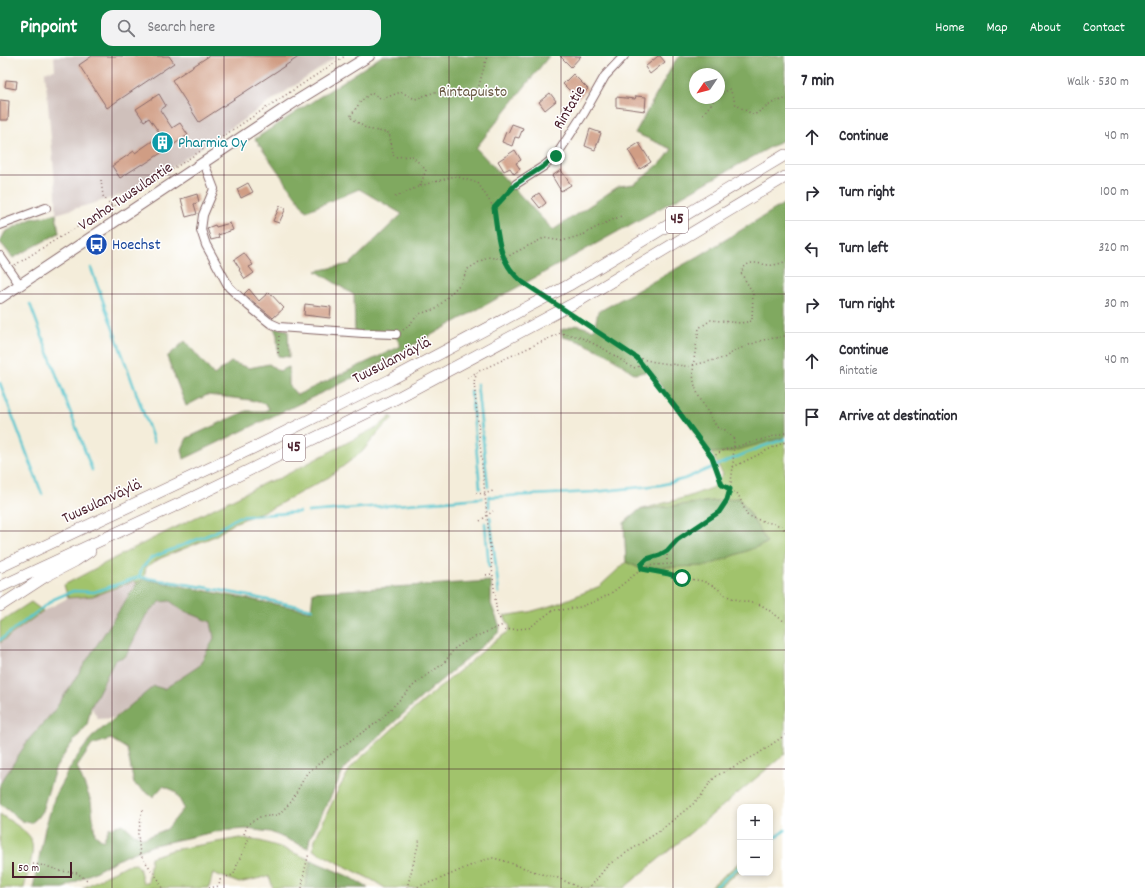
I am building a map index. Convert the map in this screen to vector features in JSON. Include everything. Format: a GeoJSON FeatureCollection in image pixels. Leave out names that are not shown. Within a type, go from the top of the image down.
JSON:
{"type":"FeatureCollection","features":[{"type":"Feature","properties":{"kind":"highway","name":"Tuusulanväylä"},"geometry":{"type":"LineString","coordinates":[[0,567],[255,447],[390,380],[570,285],[785,155]]}},
{"type":"Feature","properties":{"kind":"highway","name":"Tuusulanväylä"},"geometry":{"type":"LineString","coordinates":[[0,587],[398,398],[582,299],[785,177]]}},
{"type":"Feature","properties":{"kind":"highway"},"geometry":{"type":"LineString","coordinates":[[0,606],[46,576],[75,561],[120,530]]}},
{"type":"Feature","properties":{"kind":"main road","name":"Vanha Tuusulantie"},"geometry":{"type":"LineString","coordinates":[[0,298],[294,103],[369,56]]}},
{"type":"Feature","properties":{"kind":"street","name":"Rintatie"},"geometry":{"type":"LineString","coordinates":[[516,184],[544,166],[556,156],[584,113],[605,76],[624,56]]}},
{"type":"Feature","properties":{"kind":"street"},"geometry":{"type":"LineString","coordinates":[[204,163],[214,189],[203,215],[201,230],[206,244],[229,287],[254,310],[270,323],[279,327],[396,334]]}},
{"type":"Feature","properties":{"kind":"street"},"geometry":{"type":"LineString","coordinates":[[0,225],[46,208]]}},
{"type":"Feature","properties":{"kind":"street"},"geometry":{"type":"LineString","coordinates":[[0,256],[20,285]]}},
{"type":"Feature","properties":{"kind":"path"},"geometry":{"type":"LineString","coordinates":[[9,269],[57,239],[135,194],[345,56]]}},
{"type":"Feature","properties":{"kind":"path"},"geometry":{"type":"LineString","coordinates":[[420,186],[426,170],[412,156],[394,157],[389,133],[367,129],[350,117],[361,101],[371,93],[382,99],[401,92],[415,99],[435,92],[455,96],[478,89],[487,56]]}},
{"type":"Feature","properties":{"kind":"path"},"geometry":{"type":"LineString","coordinates":[[725,91],[730,88],[736,105],[754,115],[774,102],[785,99]]}},
{"type":"Feature","properties":{"kind":"path"},"geometry":{"type":"LineString","coordinates":[[703,114],[711,104]]}},
{"type":"Feature","properties":{"kind":"path"},"geometry":{"type":"LineString","coordinates":[[395,196],[420,186],[455,176],[478,183],[494,208],[498,236],[504,259],[512,274],[637,358],[712,457],[722,485],[738,494],[747,515],[782,526],[785,530]]}},
{"type":"Feature","properties":{"kind":"path"},"geometry":{"type":"LineString","coordinates":[[101,180],[103,196],[112,207]]}},
{"type":"Feature","properties":{"kind":"path"},"geometry":{"type":"LineString","coordinates":[[494,208],[516,184]]}},
{"type":"Feature","properties":{"kind":"path"},"geometry":{"type":"LineString","coordinates":[[396,334],[407,327],[419,314],[436,309],[461,283],[468,269],[487,257],[504,259],[544,238],[562,241],[584,234],[593,228],[621,216]]}},
{"type":"Feature","properties":{"kind":"path"},"geometry":{"type":"LineString","coordinates":[[642,569],[641,565],[647,559],[667,551],[677,540],[719,512],[727,500],[730,489],[734,467],[734,440],[725,430],[718,428],[715,424],[695,387],[693,366],[699,328],[711,320],[741,323],[752,321],[753,293],[741,273],[743,267],[757,262],[771,266],[785,262]]}},
{"type":"Feature","properties":{"kind":"path"},"geometry":{"type":"LineString","coordinates":[[278,353],[279,327]]}},
{"type":"Feature","properties":{"kind":"path"},"geometry":{"type":"LineString","coordinates":[[467,378],[560,333],[580,337],[606,350],[633,368],[640,366],[641,362]]}},
{"type":"Feature","properties":{"kind":"path"},"geometry":{"type":"LineString","coordinates":[[637,358],[655,362],[693,366],[724,358],[734,351],[763,340],[785,336]]}},
{"type":"Feature","properties":{"kind":"path"},"geometry":{"type":"LineString","coordinates":[[477,372],[474,382],[484,494],[497,614],[500,619]]}},
{"type":"Feature","properties":{"kind":"path"},"geometry":{"type":"LineString","coordinates":[[712,457],[724,450],[785,433]]}},
{"type":"Feature","properties":{"kind":"path"},"geometry":{"type":"LineString","coordinates":[[734,467],[785,442]]}},
{"type":"Feature","properties":{"kind":"path"},"geometry":{"type":"LineString","coordinates":[[476,493],[484,494],[493,491]]}},
{"type":"Feature","properties":{"kind":"path"},"geometry":{"type":"LineString","coordinates":[[480,521],[493,511]]}},
{"type":"Feature","properties":{"kind":"path"},"geometry":{"type":"LineString","coordinates":[[667,551],[667,564]]}},
{"type":"Feature","properties":{"kind":"path"},"geometry":{"type":"LineString","coordinates":[[505,630],[529,628],[553,610],[580,607],[596,601],[610,594],[642,569],[653,565],[674,564]]}},
{"type":"Feature","properties":{"kind":"path"},"geometry":{"type":"LineString","coordinates":[[642,569],[703,581],[717,588],[725,596],[761,605],[785,622]]}},
{"type":"Feature","properties":{"kind":"path"},"geometry":{"type":"LineString","coordinates":[[486,575],[492,574]]}},
{"type":"Feature","properties":{"kind":"path"},"geometry":{"type":"LineString","coordinates":[[244,834],[248,824],[260,817],[278,815],[292,802],[307,773],[335,751],[379,721],[415,684],[444,663],[455,648],[470,639],[503,625]]}},
{"type":"Feature","properties":{"kind":"path"},"geometry":{"type":"LineString","coordinates":[[587,888],[592,886],[608,865],[658,832],[693,804],[701,796],[711,781],[718,775],[758,754],[785,735]]}},
{"type":"Feature","properties":{"kind":"path"},"geometry":{"type":"LineString","coordinates":[[142,810],[138,834],[140,855],[146,861],[150,870],[158,877],[162,888]]}},
{"type":"Feature","properties":{"kind":"path"},"geometry":{"type":"LineString","coordinates":[[209,888],[219,886],[220,880],[225,876],[234,874],[250,835]]}},
{"type":"Feature","properties":{"kind":"path"},"geometry":{"type":"LineString","coordinates":[[407,888],[420,838]]}},
{"type":"Feature","properties":{"kind":"path"},"geometry":{"type":"LineString","coordinates":[[302,888],[309,853]]}},
{"type":"Feature","properties":{"kind":"path"},"geometry":{"type":"LineString","coordinates":[[414,888],[440,879],[481,861],[493,858],[541,874],[556,877],[580,888]]}},
{"type":"Feature","properties":{"kind":"path"},"geometry":{"type":"LineString","coordinates":[[33,864],[46,866],[60,871],[77,873],[87,880]]}},
{"type":"Feature","properties":{"kind":"shaded area"},"geometry":{"type":"Polygon","coordinates":[[[54,56],[337,56],[136,191],[56,214],[56,193],[45,72],[55,70],[54,56]]]}},
{"type":"Feature","properties":{"kind":"shaded area"},"geometry":{"type":"Polygon","coordinates":[[[134,581],[137,583],[54,711],[29,739],[0,784],[0,643],[43,611],[68,598],[93,596],[134,581]]]}},
{"type":"Feature","properties":{"kind":"shaded area"},"geometry":{"type":"Polygon","coordinates":[[[170,601],[182,610],[211,622],[214,638],[199,666],[164,689],[154,686],[114,718],[98,719],[91,707],[115,660],[126,656],[146,615],[160,602],[170,601]]]}},
{"type":"Feature","properties":{"kind":"green space","name":"Rintapuisto"},"geometry":{"type":"Polygon","coordinates":[[[382,56],[549,56],[476,148],[553,230],[619,186],[634,184],[664,160],[672,149],[635,133],[675,61],[681,56],[785,56],[785,139],[361,374],[184,459],[182,449],[187,438],[246,411],[264,411],[269,409],[266,404],[250,400],[207,395],[186,406],[167,357],[185,341],[214,375],[231,362],[249,368],[269,364],[279,371],[289,367],[289,385],[297,395],[401,346],[396,337],[355,336],[354,295],[316,271],[350,264],[402,214],[359,189],[306,211],[255,139],[382,56]]]}},
{"type":"Feature","properties":{"kind":"green space"},"geometry":{"type":"Polygon","coordinates":[[[785,203],[785,437],[729,452],[711,453],[650,371],[635,374],[607,354],[578,341],[563,337],[561,330],[576,325],[594,330],[598,312],[699,256],[785,203]]]}},
{"type":"Feature","properties":{"kind":"green space"},"geometry":{"type":"Polygon","coordinates":[[[56,214],[59,233],[13,258],[0,242],[5,232],[31,219],[56,214]]]}},
{"type":"Feature","properties":{"kind":"green space"},"geometry":{"type":"Polygon","coordinates":[[[274,328],[288,330],[289,357],[278,356],[277,335],[274,328]]]}},
{"type":"Feature","properties":{"kind":"green space"},"geometry":{"type":"Polygon","coordinates":[[[391,416],[393,419],[382,428],[362,452],[329,477],[272,508],[234,523],[215,536],[161,558],[146,567],[144,579],[137,583],[134,581],[93,596],[68,598],[64,585],[130,550],[267,482],[280,478],[377,428],[391,416]]]}},
{"type":"Feature","properties":{"kind":"green space"},"geometry":{"type":"Polygon","coordinates":[[[785,437],[785,754],[624,888],[385,888],[313,850],[315,839],[337,792],[354,764],[420,704],[496,640],[508,632],[510,627],[504,616],[529,612],[554,605],[600,586],[626,562],[639,568],[766,544],[748,511],[738,498],[639,510],[687,497],[714,487],[723,474],[711,453],[729,452],[785,437]]]}},
{"type":"Feature","properties":{"kind":"green space"},"geometry":{"type":"Polygon","coordinates":[[[739,498],[767,543],[707,566],[639,568],[626,562],[624,523],[639,510],[739,498]]]}},
{"type":"Feature","properties":{"kind":"green space"},"geometry":{"type":"Polygon","coordinates":[[[144,579],[311,611],[313,592],[491,581],[491,604],[500,627],[499,632],[433,687],[349,763],[345,768],[310,838],[308,848],[270,832],[246,829],[219,831],[154,845],[125,856],[64,888],[33,888],[45,828],[56,793],[74,761],[92,737],[154,686],[164,689],[199,666],[214,638],[211,622],[182,610],[170,601],[160,602],[146,615],[126,656],[115,660],[91,707],[87,725],[69,747],[55,769],[42,811],[31,823],[22,821],[0,804],[0,784],[29,739],[54,711],[137,583],[144,579]],[[111,739],[92,745],[77,767],[91,801],[95,835],[103,841],[109,828],[123,824],[134,834],[144,838],[167,829],[184,808],[175,791],[163,786],[153,797],[134,784],[127,749],[111,739]]]}},
{"type":"Feature","properties":{"kind":"green space"},"geometry":{"type":"Polygon","coordinates":[[[31,602],[43,611],[0,643],[0,622],[31,602]]]}},
{"type":"Feature","properties":{"kind":"green space"},"geometry":{"type":"Polygon","coordinates":[[[0,814],[22,829],[31,839],[32,857],[24,888],[0,888],[0,814]]]}},
{"type":"Feature","properties":{"kind":"green space"},"geometry":{"type":"Polygon","coordinates":[[[240,838],[260,841],[280,847],[311,860],[305,888],[273,888],[269,876],[239,883],[213,873],[209,888],[83,888],[126,865],[136,864],[139,867],[143,883],[148,883],[151,857],[172,850],[240,838]]]}},
{"type":"Feature","properties":{"kind":"green space"},"geometry":{"type":"Polygon","coordinates":[[[311,860],[352,878],[368,888],[305,888],[311,860]]]}},
{"type":"Feature","properties":{"kind":"green space"},"geometry":{"type":"Polygon","coordinates":[[[737,865],[737,872],[718,888],[709,888],[737,865]]]}},
{"type":"Feature","properties":{"kind":"building"},"geometry":{"type":"Polygon","coordinates":[[[92,56],[169,56],[174,63],[107,108],[79,65],[92,56]]]}},
{"type":"Feature","properties":{"kind":"building"},"geometry":{"type":"Polygon","coordinates":[[[209,56],[300,56],[199,122],[172,80],[209,56]]]}},
{"type":"Feature","properties":{"kind":"building"},"geometry":{"type":"Polygon","coordinates":[[[560,56],[581,56],[571,67],[560,56]]]}},
{"type":"Feature","properties":{"kind":"building"},"geometry":{"type":"Polygon","coordinates":[[[660,56],[665,62],[650,74],[645,67],[660,56]]]}},
{"type":"Feature","properties":{"kind":"building"},"geometry":{"type":"Polygon","coordinates":[[[573,74],[588,89],[578,99],[563,84],[573,74]]]}},
{"type":"Feature","properties":{"kind":"building"},"geometry":{"type":"Polygon","coordinates":[[[6,80],[17,81],[16,89],[5,87],[6,80]]]}},
{"type":"Feature","properties":{"kind":"building"},"geometry":{"type":"Polygon","coordinates":[[[550,93],[556,101],[545,110],[539,102],[550,93]]]}},
{"type":"Feature","properties":{"kind":"building","name":"Pharmia Oy"},"geometry":{"type":"Polygon","coordinates":[[[159,94],[166,106],[160,110],[172,128],[180,123],[188,135],[143,165],[142,164],[120,178],[112,166],[134,151],[135,153],[161,135],[149,118],[144,121],[136,109],[159,94]]]}},
{"type":"Feature","properties":{"kind":"building"},"geometry":{"type":"Polygon","coordinates":[[[636,96],[646,97],[645,111],[616,107],[616,97],[635,99],[636,96]]]}},
{"type":"Feature","properties":{"kind":"building"},"geometry":{"type":"Polygon","coordinates":[[[0,100],[9,101],[8,120],[0,120],[0,100]]]}},
{"type":"Feature","properties":{"kind":"building"},"geometry":{"type":"Polygon","coordinates":[[[512,124],[523,128],[519,138],[515,137],[512,146],[502,142],[506,132],[508,133],[512,124]]]}},
{"type":"Feature","properties":{"kind":"building"},"geometry":{"type":"Polygon","coordinates":[[[590,129],[601,133],[595,150],[585,146],[590,129]]]}},
{"type":"Feature","properties":{"kind":"building"},"geometry":{"type":"Polygon","coordinates":[[[639,143],[651,162],[640,169],[628,150],[639,143]]]}},
{"type":"Feature","properties":{"kind":"building"},"geometry":{"type":"Polygon","coordinates":[[[515,150],[521,160],[516,163],[520,169],[514,174],[510,168],[504,171],[498,161],[515,150]]]}},
{"type":"Feature","properties":{"kind":"building"},"geometry":{"type":"Polygon","coordinates":[[[561,170],[571,185],[561,191],[552,176],[561,170]]]}},
{"type":"Feature","properties":{"kind":"building"},"geometry":{"type":"Polygon","coordinates":[[[248,183],[253,192],[241,198],[237,189],[248,183]]]}},
{"type":"Feature","properties":{"kind":"building"},"geometry":{"type":"Polygon","coordinates":[[[539,193],[546,203],[540,208],[532,198],[539,193]]]}},
{"type":"Feature","properties":{"kind":"building"},"geometry":{"type":"Polygon","coordinates":[[[197,194],[199,202],[194,204],[197,214],[186,217],[181,199],[197,194]]]}},
{"type":"Feature","properties":{"kind":"building"},"geometry":{"type":"Polygon","coordinates":[[[280,206],[286,208],[279,223],[273,221],[280,206]]]}},
{"type":"Feature","properties":{"kind":"building"},"geometry":{"type":"Polygon","coordinates":[[[230,223],[233,230],[218,235],[219,238],[211,240],[207,228],[215,225],[216,227],[230,223]]]}},
{"type":"Feature","properties":{"kind":"building"},"geometry":{"type":"Polygon","coordinates":[[[244,253],[253,265],[249,267],[254,273],[245,279],[234,260],[244,253]]]}},
{"type":"Feature","properties":{"kind":"building"},"geometry":{"type":"Polygon","coordinates":[[[249,289],[259,301],[269,292],[284,308],[273,318],[244,294],[249,289]]]}},
{"type":"Feature","properties":{"kind":"building"},"geometry":{"type":"Polygon","coordinates":[[[305,304],[331,307],[330,318],[304,315],[305,304]]]}},
{"type":"Feature","properties":{"kind":"waterway"},"geometry":{"type":"LineString","coordinates":[[91,268],[154,442]]}},
{"type":"Feature","properties":{"kind":"waterway"},"geometry":{"type":"LineString","coordinates":[[30,304],[92,470]]}},
{"type":"Feature","properties":{"kind":"waterway"},"geometry":{"type":"LineString","coordinates":[[0,383],[42,494]]}},
{"type":"Feature","properties":{"kind":"waterway"},"geometry":{"type":"LineString","coordinates":[[477,384],[488,487]]}},
{"type":"Feature","properties":{"kind":"waterway"},"geometry":{"type":"LineString","coordinates":[[471,391],[480,488]]}},
{"type":"Feature","properties":{"kind":"waterway"},"geometry":{"type":"LineString","coordinates":[[488,497],[594,492],[661,485],[684,479],[761,447],[785,439]]}},
{"type":"Feature","properties":{"kind":"waterway"},"geometry":{"type":"LineString","coordinates":[[489,496],[489,507]]}},
{"type":"Feature","properties":{"kind":"waterway"},"geometry":{"type":"LineString","coordinates":[[308,512],[482,498]]}},
{"type":"Feature","properties":{"kind":"waterway"},"geometry":{"type":"LineString","coordinates":[[0,640],[54,599],[73,591],[94,592],[139,577],[142,568],[151,558],[213,533],[238,517],[299,512]]}},
{"type":"Feature","properties":{"kind":"waterway"},"geometry":{"type":"LineString","coordinates":[[490,517],[499,593]]}},
{"type":"Feature","properties":{"kind":"waterway"},"geometry":{"type":"LineString","coordinates":[[485,523],[489,567]]}},
{"type":"Feature","properties":{"kind":"waterway"},"geometry":{"type":"LineString","coordinates":[[139,577],[204,587],[312,609]]}},
{"type":"Feature","properties":{"kind":"waterway"},"geometry":{"type":"LineString","coordinates":[[772,840],[785,830]]}},
{"type":"Feature","properties":{"kind":"waterway"},"geometry":{"type":"LineString","coordinates":[[714,888],[737,869]]}},
{"type":"Feature","properties":{"kind":"place","name":"Pharmia Oy"},"geometry":{"type":"Point","coordinates":[162,143]}},
{"type":"Feature","properties":{"kind":"place","name":"Hoechst"},"geometry":{"type":"Point","coordinates":[97,245]}},
{"type":"Feature","properties":{"kind":"route"},"geometry":{"type":"LineString","coordinates":[[556,156],[544,166],[516,184],[494,208],[498,236],[504,259],[512,274],[521,281],[641,362],[712,457],[722,485],[730,489],[727,500],[719,512],[677,540],[667,551],[647,559],[641,565],[642,569],[682,578]]}}]}
